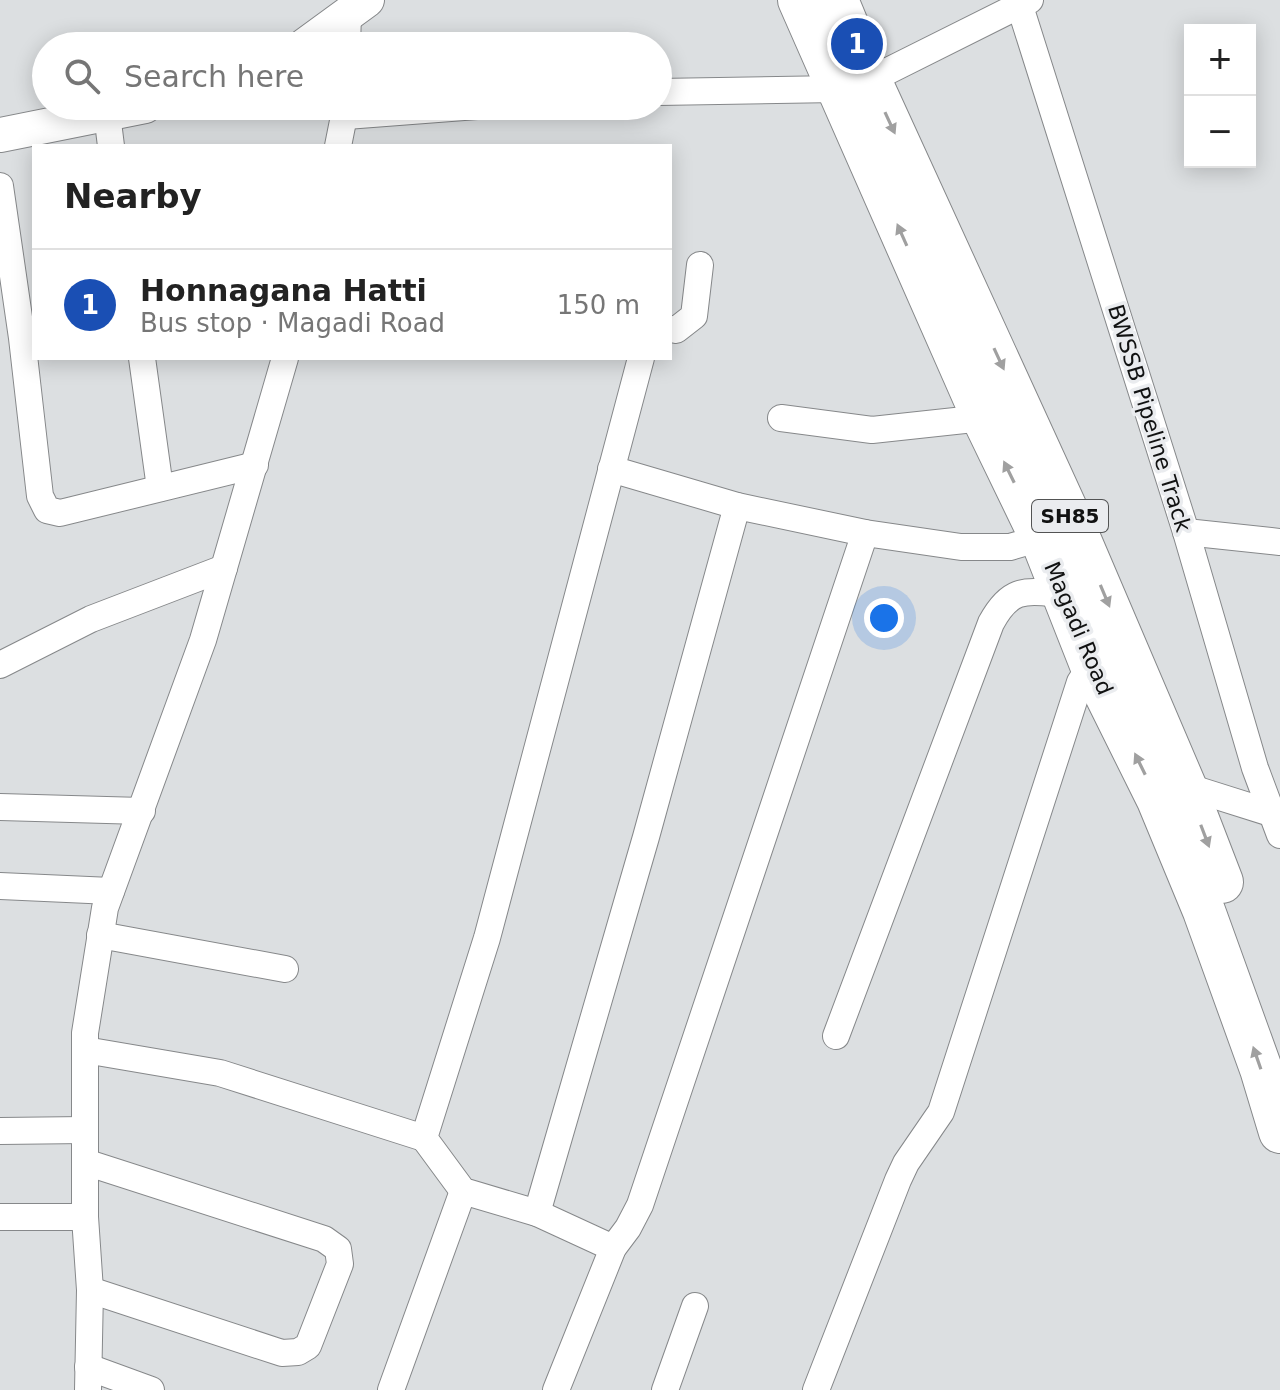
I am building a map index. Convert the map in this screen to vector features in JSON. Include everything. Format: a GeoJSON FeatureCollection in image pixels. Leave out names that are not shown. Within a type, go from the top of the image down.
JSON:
{"type":"FeatureCollection","features":[{"type":"Feature","properties":{"kind":"main road","name":"Magadi Road"},"geometry":{"type":"LineString","coordinates":[[799,0],[853,85],[1029,424],[1185,786],[1280,1041]]}},
{"type":"Feature","properties":{"kind":"main road","name":"Magadi Road"},"geometry":{"type":"LineString","coordinates":[[837,0],[853,85],[983,418],[1041,538],[1091,665],[1158,800],[1204,911],[1261,1069],[1280,1132]]}},
{"type":"Feature","properties":{"kind":"street"},"geometry":{"type":"LineString","coordinates":[[672,91],[853,85],[1022,2]]}},
{"type":"Feature","properties":{"kind":"street","name":"BWSSB Pipeline Track"},"geometry":{"type":"LineString","coordinates":[[1022,2],[1186,532],[1255,768],[1277,822]]}},
{"type":"Feature","properties":{"kind":"street"},"geometry":{"type":"LineString","coordinates":[[331,32],[354,20]]}},
{"type":"Feature","properties":{"kind":"street"},"geometry":{"type":"LineString","coordinates":[[338,144],[344,120]]}},
{"type":"Feature","properties":{"kind":"street"},"geometry":{"type":"LineString","coordinates":[[0,135],[109,130]]}},
{"type":"Feature","properties":{"kind":"street"},"geometry":{"type":"LineString","coordinates":[[0,186],[43,506],[60,513],[255,465]]}},
{"type":"Feature","properties":{"kind":"street"},"geometry":{"type":"LineString","coordinates":[[672,329],[676,330],[694,316],[700,265]]}},
{"type":"Feature","properties":{"kind":"street"},"geometry":{"type":"LineString","coordinates":[[142,360],[160,488]]}},
{"type":"Feature","properties":{"kind":"street"},"geometry":{"type":"LineString","coordinates":[[151,1390],[88,1378],[90,1290],[85,1217],[85,1033],[105,908],[203,640],[284,360]]}},
{"type":"Feature","properties":{"kind":"street"},"geometry":{"type":"LineString","coordinates":[[424,1138],[487,938],[640,360]]}},
{"type":"Feature","properties":{"kind":"street"},"geometry":{"type":"LineString","coordinates":[[781,418],[872,430],[983,418]]}},
{"type":"Feature","properties":{"kind":"street"},"geometry":{"type":"LineString","coordinates":[[611,469],[737,506],[865,533],[961,547],[1010,547],[1041,538]]}},
{"type":"Feature","properties":{"kind":"street"},"geometry":{"type":"LineString","coordinates":[[537,1213],[646,837],[737,506]]}},
{"type":"Feature","properties":{"kind":"street"},"geometry":{"type":"LineString","coordinates":[[1186,532],[1280,542]]}},
{"type":"Feature","properties":{"kind":"street"},"geometry":{"type":"LineString","coordinates":[[556,1390],[613,1248],[640,1205],[865,533]]}},
{"type":"Feature","properties":{"kind":"street"},"geometry":{"type":"LineString","coordinates":[[0,665],[91,619],[224,568]]}},
{"type":"Feature","properties":{"kind":"street"},"geometry":{"type":"LineString","coordinates":[[836,1036],[991,623],[1002,602],[1026,591],[1064,594]]}},
{"type":"Feature","properties":{"kind":"street"},"geometry":{"type":"LineString","coordinates":[[816,1390],[898,1180],[941,1112],[1080,682],[1091,665]]}},
{"type":"Feature","properties":{"kind":"street"},"geometry":{"type":"LineString","coordinates":[[1185,786],[1277,822]]}},
{"type":"Feature","properties":{"kind":"street"},"geometry":{"type":"LineString","coordinates":[[0,807],[142,811]]}},
{"type":"Feature","properties":{"kind":"street"},"geometry":{"type":"LineString","coordinates":[[0,886],[111,891]]}},
{"type":"Feature","properties":{"kind":"street"},"geometry":{"type":"LineString","coordinates":[[100,935],[285,969]]}},
{"type":"Feature","properties":{"kind":"street"},"geometry":{"type":"LineString","coordinates":[[85,1050],[229,1076],[424,1138],[463,1191],[537,1213],[613,1248]]}},
{"type":"Feature","properties":{"kind":"street"},"geometry":{"type":"LineString","coordinates":[[0,1131],[85,1130]]}},
{"type":"Feature","properties":{"kind":"street"},"geometry":{"type":"LineString","coordinates":[[85,1162],[324,1239],[338,1249],[340,1264],[308,1346],[298,1352],[282,1353],[90,1290]]}},
{"type":"Feature","properties":{"kind":"street"},"geometry":{"type":"LineString","coordinates":[[391,1390],[463,1191]]}},
{"type":"Feature","properties":{"kind":"street"},"geometry":{"type":"LineString","coordinates":[[0,1217],[85,1217]]}},
{"type":"Feature","properties":{"kind":"street"},"geometry":{"type":"LineString","coordinates":[[665,1390],[695,1306]]}},
{"type":"Feature","properties":{"kind":"place","name":"Honnagana Hatti"},"geometry":{"type":"Point","coordinates":[857,44]}}]}
